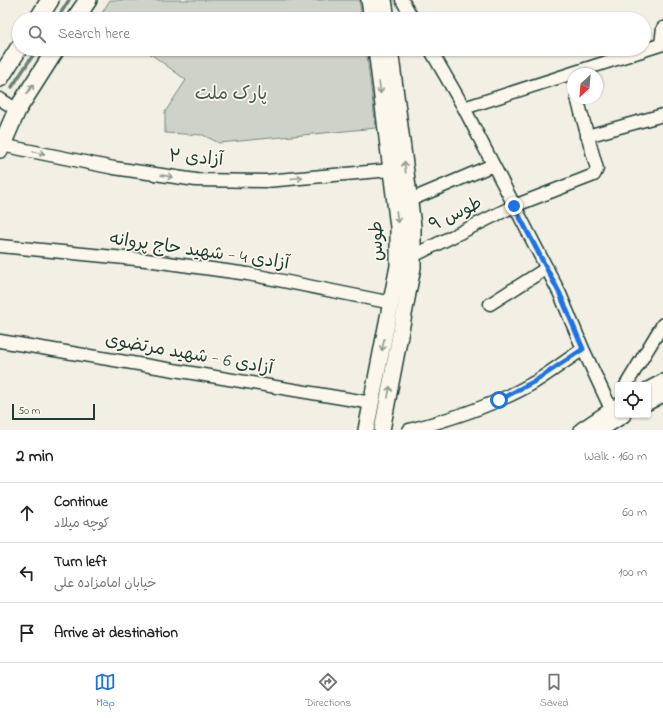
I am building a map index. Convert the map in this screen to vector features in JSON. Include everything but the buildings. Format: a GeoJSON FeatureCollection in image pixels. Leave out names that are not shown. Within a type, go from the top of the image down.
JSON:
{"type":"FeatureCollection","features":[{"type":"Feature","properties":{"kind":"main road"},"geometry":{"type":"LineString","coordinates":[[42,12],[50,0]]}},
{"type":"Feature","properties":{"kind":"main road"},"geometry":{"type":"LineString","coordinates":[[80,12],[88,0]]}},
{"type":"Feature","properties":{"kind":"main road"},"geometry":{"type":"LineString","coordinates":[[0,78],[14,56]]}},
{"type":"Feature","properties":{"kind":"main road"},"geometry":{"type":"LineString","coordinates":[[1,147],[17,110],[52,56]]}},
{"type":"Feature","properties":{"kind":"street"},"geometry":{"type":"LineString","coordinates":[[369,0],[371,12]]}},
{"type":"Feature","properties":{"kind":"street"},"geometry":{"type":"LineString","coordinates":[[384,0],[386,12]]}},
{"type":"Feature","properties":{"kind":"street"},"geometry":{"type":"LineString","coordinates":[[406,1],[410,12]]}},
{"type":"Feature","properties":{"kind":"street"},"geometry":{"type":"LineString","coordinates":[[651,48],[662,44],[663,28]]}},
{"type":"Feature","properties":{"kind":"street","name":"طوس"},"geometry":{"type":"LineString","coordinates":[[366,430],[398,266],[398,227],[377,56]]}},
{"type":"Feature","properties":{"kind":"street","name":"طوس"},"geometry":{"type":"LineString","coordinates":[[382,430],[407,305],[413,267],[413,226],[391,56]]}},
{"type":"Feature","properties":{"kind":"street"},"geometry":{"type":"LineString","coordinates":[[434,56],[464,108],[547,268],[560,294],[583,349],[615,411]]}},
{"type":"Feature","properties":{"kind":"street"},"geometry":{"type":"LineString","coordinates":[[601,68],[632,56]]}},
{"type":"Feature","properties":{"kind":"street"},"geometry":{"type":"LineString","coordinates":[[464,108],[567,81]]}},
{"type":"Feature","properties":{"kind":"street"},"geometry":{"type":"LineString","coordinates":[[0,99],[17,110]]}},
{"type":"Feature","properties":{"kind":"street","name":"طوس ۹"},"geometry":{"type":"LineString","coordinates":[[413,256],[514,206],[594,175],[597,169],[579,104]]}},
{"type":"Feature","properties":{"kind":"street"},"geometry":{"type":"LineString","coordinates":[[587,136],[663,115]]}},
{"type":"Feature","properties":{"kind":"street","name":"آزادی ۲"},"geometry":{"type":"LineString","coordinates":[[1,147],[114,168],[196,180],[266,181],[391,170]]}},
{"type":"Feature","properties":{"kind":"street"},"geometry":{"type":"LineString","coordinates":[[410,200],[493,164]]}},
{"type":"Feature","properties":{"kind":"street","name":"آزادی 4 - شهید حاج پروانه"},"geometry":{"type":"LineString","coordinates":[[0,246],[146,260],[248,274],[392,302]]}},
{"type":"Feature","properties":{"kind":"street"},"geometry":{"type":"LineString","coordinates":[[490,304],[547,268]]}},
{"type":"Feature","properties":{"kind":"street"},"geometry":{"type":"LineString","coordinates":[[628,382],[663,324]]}},
{"type":"Feature","properties":{"kind":"street","name":"آزادی 6 - شهید مرتضوی"},"geometry":{"type":"LineString","coordinates":[[0,341],[372,403]]}},
{"type":"Feature","properties":{"kind":"street"},"geometry":{"type":"LineString","coordinates":[[408,430],[476,409],[518,391],[583,349]]}},
{"type":"Feature","properties":{"kind":"street"},"geometry":{"type":"LineString","coordinates":[[651,388],[663,382]]}},
{"type":"Feature","properties":{"kind":"street"},"geometry":{"type":"LineString","coordinates":[[651,400],[663,394]]}},
{"type":"Feature","properties":{"kind":"street"},"geometry":{"type":"LineString","coordinates":[[582,430],[615,414]]}},
{"type":"Feature","properties":{"kind":"street"},"geometry":{"type":"LineString","coordinates":[[599,430],[615,414]]}},
{"type":"Feature","properties":{"kind":"green space"},"geometry":{"type":"Polygon","coordinates":[[[110,0],[359,0],[361,12],[102,12],[110,0]]]}},
{"type":"Feature","properties":{"kind":"green space","name":"پارک ملت"},"geometry":{"type":"Polygon","coordinates":[[[153,56],[367,56],[376,128],[219,143],[203,135],[165,133],[165,112],[186,80],[153,56]]]}},
{"type":"Feature","properties":{"kind":"waterway"},"geometry":{"type":"LineString","coordinates":[[61,12],[69,0]]}},
{"type":"Feature","properties":{"kind":"waterway"},"geometry":{"type":"LineString","coordinates":[[12,87],[32,56]]}},
{"type":"Feature","properties":{"kind":"route"},"geometry":{"type":"LineString","coordinates":[[499,400],[535,381],[583,349],[560,294],[514,206]]}}]}
